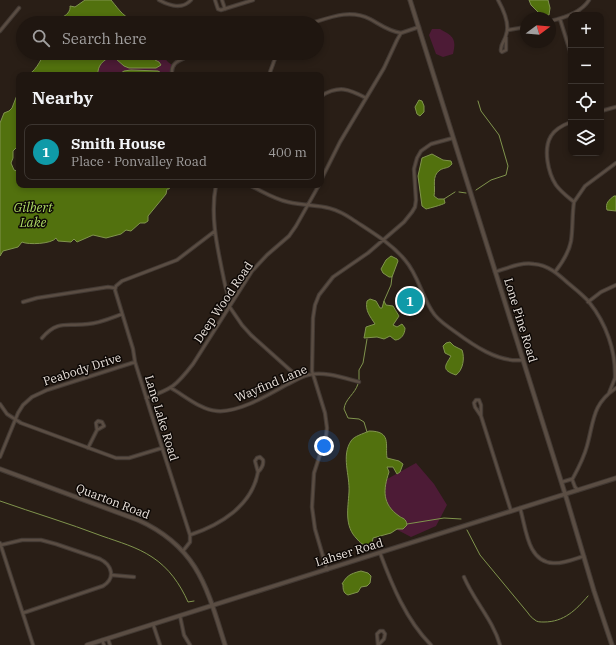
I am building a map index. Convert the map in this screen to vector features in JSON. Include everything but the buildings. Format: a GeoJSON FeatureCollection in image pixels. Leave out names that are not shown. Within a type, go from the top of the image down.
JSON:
{"type":"FeatureCollection","features":[{"type":"Feature","properties":{"kind":"street"},"geometry":{"type":"LineString","coordinates":[[159,0],[177,6],[184,6],[191,0]]}},
{"type":"Feature","properties":{"kind":"street"},"geometry":{"type":"LineString","coordinates":[[215,0],[218,9],[221,10],[253,0]]}},
{"type":"Feature","properties":{"kind":"street"},"geometry":{"type":"LineString","coordinates":[[222,0],[225,9]]}},
{"type":"Feature","properties":{"kind":"street","name":"Lone Pine Road"},"geometry":{"type":"LineString","coordinates":[[410,0],[612,644]]}},
{"type":"Feature","properties":{"kind":"street"},"geometry":{"type":"LineString","coordinates":[[498,0],[508,30],[501,46],[502,52],[506,50],[506,37]]}},
{"type":"Feature","properties":{"kind":"street"},"geometry":{"type":"LineString","coordinates":[[556,20],[581,8],[590,0]]}},
{"type":"Feature","properties":{"kind":"street"},"geometry":{"type":"LineString","coordinates":[[0,30],[19,8]]}},
{"type":"Feature","properties":{"kind":"street"},"geometry":{"type":"LineString","coordinates":[[324,20],[352,14],[364,16],[387,30],[401,33],[418,27]]}},
{"type":"Feature","properties":{"kind":"street"},"geometry":{"type":"LineString","coordinates":[[560,19],[569,48]]}},
{"type":"Feature","properties":{"kind":"street"},"geometry":{"type":"LineString","coordinates":[[508,30],[520,28]]}},
{"type":"Feature","properties":{"kind":"street"},"geometry":{"type":"LineString","coordinates":[[324,174],[340,142],[384,68],[401,33]]}},
{"type":"Feature","properties":{"kind":"street"},"geometry":{"type":"LineString","coordinates":[[172,72],[176,62],[180,60]]}},
{"type":"Feature","properties":{"kind":"street"},"geometry":{"type":"LineString","coordinates":[[270,72],[274,60]]}},
{"type":"Feature","properties":{"kind":"street"},"geometry":{"type":"LineString","coordinates":[[324,95],[332,91],[344,89],[366,98]]}},
{"type":"Feature","properties":{"kind":"street"},"geometry":{"type":"LineString","coordinates":[[604,110],[616,108]]}},
{"type":"Feature","properties":{"kind":"street"},"geometry":{"type":"LineString","coordinates":[[568,123],[560,127],[553,133],[549,140],[547,151],[555,184],[574,202]]}},
{"type":"Feature","properties":{"kind":"street"},"geometry":{"type":"LineString","coordinates":[[326,570],[315,529],[312,499],[314,473],[326,436],[327,423],[312,374],[313,318],[315,305],[319,295],[333,277],[368,254],[404,222],[414,210],[416,200],[414,169],[419,153],[423,148],[453,138]]}},
{"type":"Feature","properties":{"kind":"street"},"geometry":{"type":"LineString","coordinates":[[555,272],[570,246],[574,202],[585,186],[616,163]]}},
{"type":"Feature","properties":{"kind":"street"},"geometry":{"type":"LineString","coordinates":[[216,188],[213,206],[215,230],[224,282],[229,299],[232,302]]}},
{"type":"Feature","properties":{"kind":"street"},"geometry":{"type":"LineString","coordinates":[[255,188],[285,202],[320,206],[338,210],[383,240],[399,254],[412,269],[430,308],[441,321],[485,352],[503,358],[523,360]]}},
{"type":"Feature","properties":{"kind":"street","name":"Deep Wood Road"},"geometry":{"type":"LineString","coordinates":[[146,398],[171,388],[193,364],[229,306],[257,265],[291,233],[309,205],[318,188]]}},
{"type":"Feature","properties":{"kind":"street"},"geometry":{"type":"LineString","coordinates":[[23,302],[29,299],[57,294],[103,288],[115,288],[122,281],[177,260],[215,230]]}},
{"type":"Feature","properties":{"kind":"street"},"geometry":{"type":"LineString","coordinates":[[495,272],[528,263],[540,265],[555,272],[588,302],[603,325],[610,340],[615,359],[615,379],[609,393],[598,407],[593,417],[584,457],[572,479],[562,482]]}},
{"type":"Feature","properties":{"kind":"street"},"geometry":{"type":"LineString","coordinates":[[588,302],[597,294],[616,285]]}},
{"type":"Feature","properties":{"kind":"street","name":"Lane Lake Road"},"geometry":{"type":"LineString","coordinates":[[115,288],[133,349],[135,362],[190,535]]}},
{"type":"Feature","properties":{"kind":"street"},"geometry":{"type":"LineString","coordinates":[[229,306],[251,335],[299,378]]}},
{"type":"Feature","properties":{"kind":"street"},"geometry":{"type":"LineString","coordinates":[[42,338],[51,329],[60,325],[89,324],[122,314]]}},
{"type":"Feature","properties":{"kind":"street","name":"Peabody Drive"},"geometry":{"type":"LineString","coordinates":[[0,457],[15,420],[26,403],[42,391],[135,362]]}},
{"type":"Feature","properties":{"kind":"street","name":"Wayfind Lane"},"geometry":{"type":"LineString","coordinates":[[171,388],[203,407],[221,412],[247,404],[299,378],[312,374],[338,377],[359,382]]}},
{"type":"Feature","properties":{"kind":"street"},"geometry":{"type":"LineString","coordinates":[[609,393],[616,388]]}},
{"type":"Feature","properties":{"kind":"street"},"geometry":{"type":"LineString","coordinates":[[481,416],[481,403],[479,400],[476,400],[474,405],[481,416],[511,511]]}},
{"type":"Feature","properties":{"kind":"street"},"geometry":{"type":"LineString","coordinates":[[0,404],[7,414],[15,420],[116,458],[123,459],[133,457],[162,448]]}},
{"type":"Feature","properties":{"kind":"street"},"geometry":{"type":"LineString","coordinates":[[88,448],[97,430]]}},
{"type":"Feature","properties":{"kind":"street"},"geometry":{"type":"LineString","coordinates":[[183,551],[190,542],[190,535],[215,524],[235,511],[251,492],[258,472],[256,461],[257,458],[260,457],[262,458],[263,462],[261,469],[258,472]]}},
{"type":"Feature","properties":{"kind":"street","name":"Quarton Road"},"geometry":{"type":"LineString","coordinates":[[0,469],[138,520],[162,533],[183,551],[201,577],[225,645]]}},
{"type":"Feature","properties":{"kind":"street","name":"Lahser Road"},"geometry":{"type":"LineString","coordinates":[[87,645],[616,478]]}},
{"type":"Feature","properties":{"kind":"street"},"geometry":{"type":"LineString","coordinates":[[572,479],[578,490]]}},
{"type":"Feature","properties":{"kind":"street"},"geometry":{"type":"LineString","coordinates":[[520,508],[530,546],[540,559],[550,563],[558,563],[584,556]]}},
{"type":"Feature","properties":{"kind":"street"},"geometry":{"type":"LineString","coordinates":[[23,613],[104,586],[110,581],[110,568],[104,561],[44,541],[29,540],[0,544],[33,645]]}},
{"type":"Feature","properties":{"kind":"street"},"geometry":{"type":"LineString","coordinates":[[380,553],[394,588],[406,611],[417,629],[431,645]]}},
{"type":"Feature","properties":{"kind":"street"},"geometry":{"type":"LineString","coordinates":[[111,575],[134,577]]}},
{"type":"Feature","properties":{"kind":"street"},"geometry":{"type":"LineString","coordinates":[[464,577],[473,596],[495,631],[500,645]]}},
{"type":"Feature","properties":{"kind":"street"},"geometry":{"type":"LineString","coordinates":[[180,616],[184,635],[190,645]]}},
{"type":"Feature","properties":{"kind":"street"},"geometry":{"type":"LineString","coordinates":[[153,624],[160,645]]}},
{"type":"Feature","properties":{"kind":"street"},"geometry":{"type":"LineString","coordinates":[[380,631],[383,631],[385,638],[378,645],[377,634],[380,631]]}},
{"type":"Feature","properties":{"kind":"street"},"geometry":{"type":"LineString","coordinates":[[108,639],[110,645]]}},
{"type":"Feature","properties":{"kind":"street"},"geometry":{"type":"LineString","coordinates":[[102,640],[104,645]]}},
{"type":"Feature","properties":{"kind":"street"},"geometry":{"type":"LineString","coordinates":[[607,645],[612,644]]}},
{"type":"Feature","properties":{"kind":"shaded area"},"geometry":{"type":"Polygon","coordinates":[[[432,29],[440,29],[448,33],[454,40],[453,54],[443,57],[436,54],[429,35],[432,29]]]}},
{"type":"Feature","properties":{"kind":"shaded area"},"geometry":{"type":"Polygon","coordinates":[[[99,60],[166,60],[172,65],[171,72],[96,72],[99,60]]]}},
{"type":"Feature","properties":{"kind":"shaded area"},"geometry":{"type":"Polygon","coordinates":[[[416,463],[434,484],[447,505],[436,526],[411,537],[388,525],[376,483],[389,478],[416,463]]]}},
{"type":"Feature","properties":{"kind":"water"},"geometry":{"type":"Polygon","coordinates":[[[85,0],[111,0],[126,16],[64,16],[69,11],[70,6],[75,7],[85,0]]]}},
{"type":"Feature","properties":{"kind":"water"},"geometry":{"type":"Polygon","coordinates":[[[529,0],[548,0],[549,12],[538,12],[531,5],[529,0]]]}},
{"type":"Feature","properties":{"kind":"water"},"geometry":{"type":"Polygon","coordinates":[[[41,60],[105,60],[98,69],[98,72],[32,72],[41,60]]]}},
{"type":"Feature","properties":{"kind":"water"},"geometry":{"type":"Polygon","coordinates":[[[117,60],[155,60],[161,65],[156,68],[129,68],[117,60]]]}},
{"type":"Feature","properties":{"kind":"water"},"geometry":{"type":"Polygon","coordinates":[[[131,70],[160,72],[122,72],[131,70]]]}},
{"type":"Feature","properties":{"kind":"water","name":"Gilbert Lake"},"geometry":{"type":"Polygon","coordinates":[[[16,98],[16,148],[13,151],[11,163],[14,170],[16,171],[16,188],[170,188],[167,189],[166,194],[148,216],[148,221],[145,223],[140,223],[131,231],[126,230],[121,234],[106,238],[93,235],[77,242],[74,239],[71,242],[58,241],[56,238],[50,242],[22,242],[18,247],[3,251],[0,256],[0,123],[4,113],[12,108],[16,98]]]}},
{"type":"Feature","properties":{"kind":"water"},"geometry":{"type":"Polygon","coordinates":[[[419,100],[422,101],[424,106],[424,112],[420,116],[417,114],[415,107],[419,100]]]}},
{"type":"Feature","properties":{"kind":"water"},"geometry":{"type":"Polygon","coordinates":[[[432,154],[443,160],[451,161],[452,164],[449,167],[437,172],[435,178],[434,196],[438,199],[444,199],[445,203],[426,209],[422,206],[418,176],[422,158],[432,154]]]}},
{"type":"Feature","properties":{"kind":"water"},"geometry":{"type":"Polygon","coordinates":[[[616,196],[616,211],[607,210],[609,200],[616,196]]]}},
{"type":"Feature","properties":{"kind":"water"},"geometry":{"type":"Polygon","coordinates":[[[391,256],[398,261],[392,277],[389,277],[383,273],[381,269],[386,260],[391,256]]]}},
{"type":"Feature","properties":{"kind":"water"},"geometry":{"type":"Polygon","coordinates":[[[370,299],[376,301],[380,308],[382,308],[384,301],[386,305],[393,306],[399,316],[393,325],[397,327],[402,324],[405,328],[401,338],[395,340],[390,336],[384,339],[377,337],[364,338],[366,327],[375,324],[368,313],[367,308],[367,301],[370,299]]]}},
{"type":"Feature","properties":{"kind":"water"},"geometry":{"type":"Polygon","coordinates":[[[450,342],[462,350],[463,353],[462,367],[456,375],[446,369],[447,362],[451,356],[445,353],[443,346],[450,342]]]}},
{"type":"Feature","properties":{"kind":"water"},"geometry":{"type":"Polygon","coordinates":[[[369,431],[381,433],[386,440],[387,458],[399,461],[403,464],[400,472],[397,474],[393,467],[387,467],[389,472],[385,496],[389,507],[405,520],[407,525],[403,529],[397,529],[391,533],[373,538],[372,544],[365,545],[360,543],[353,534],[348,523],[349,486],[346,459],[348,447],[352,439],[369,431]]]}},
{"type":"Feature","properties":{"kind":"water"},"geometry":{"type":"Polygon","coordinates":[[[361,571],[368,573],[371,576],[370,583],[367,586],[361,587],[358,592],[348,595],[346,594],[342,584],[345,579],[354,573],[361,571]]]}},
{"type":"Feature","properties":{"kind":"waterway"},"geometry":{"type":"LineString","coordinates":[[476,190],[491,180],[506,175],[508,166],[499,135],[481,111],[478,101]]}},
{"type":"Feature","properties":{"kind":"waterway"},"geometry":{"type":"LineString","coordinates":[[444,199],[455,192]]}},
{"type":"Feature","properties":{"kind":"waterway"},"geometry":{"type":"LineString","coordinates":[[459,192],[466,193]]}},
{"type":"Feature","properties":{"kind":"waterway"},"geometry":{"type":"LineString","coordinates":[[384,301],[391,285],[392,277]]}},
{"type":"Feature","properties":{"kind":"waterway"},"geometry":{"type":"LineString","coordinates":[[359,380],[359,370],[363,363],[367,339]]}},
{"type":"Feature","properties":{"kind":"waterway"},"geometry":{"type":"LineString","coordinates":[[358,384],[355,391],[346,402],[344,409],[348,418],[359,419],[364,422],[367,432]]}},
{"type":"Feature","properties":{"kind":"waterway"},"geometry":{"type":"LineString","coordinates":[[0,501],[140,550],[164,566],[178,583],[188,602],[194,601]]}},
{"type":"Feature","properties":{"kind":"waterway"},"geometry":{"type":"LineString","coordinates":[[407,524],[444,518],[461,519]]}},
{"type":"Feature","properties":{"kind":"waterway"},"geometry":{"type":"LineString","coordinates":[[467,530],[480,555],[530,616],[537,621],[558,620],[569,614],[588,596]]}},
{"type":"Feature","properties":{"kind":"place","name":"Smith House"},"geometry":{"type":"Point","coordinates":[410,301]}}]}
